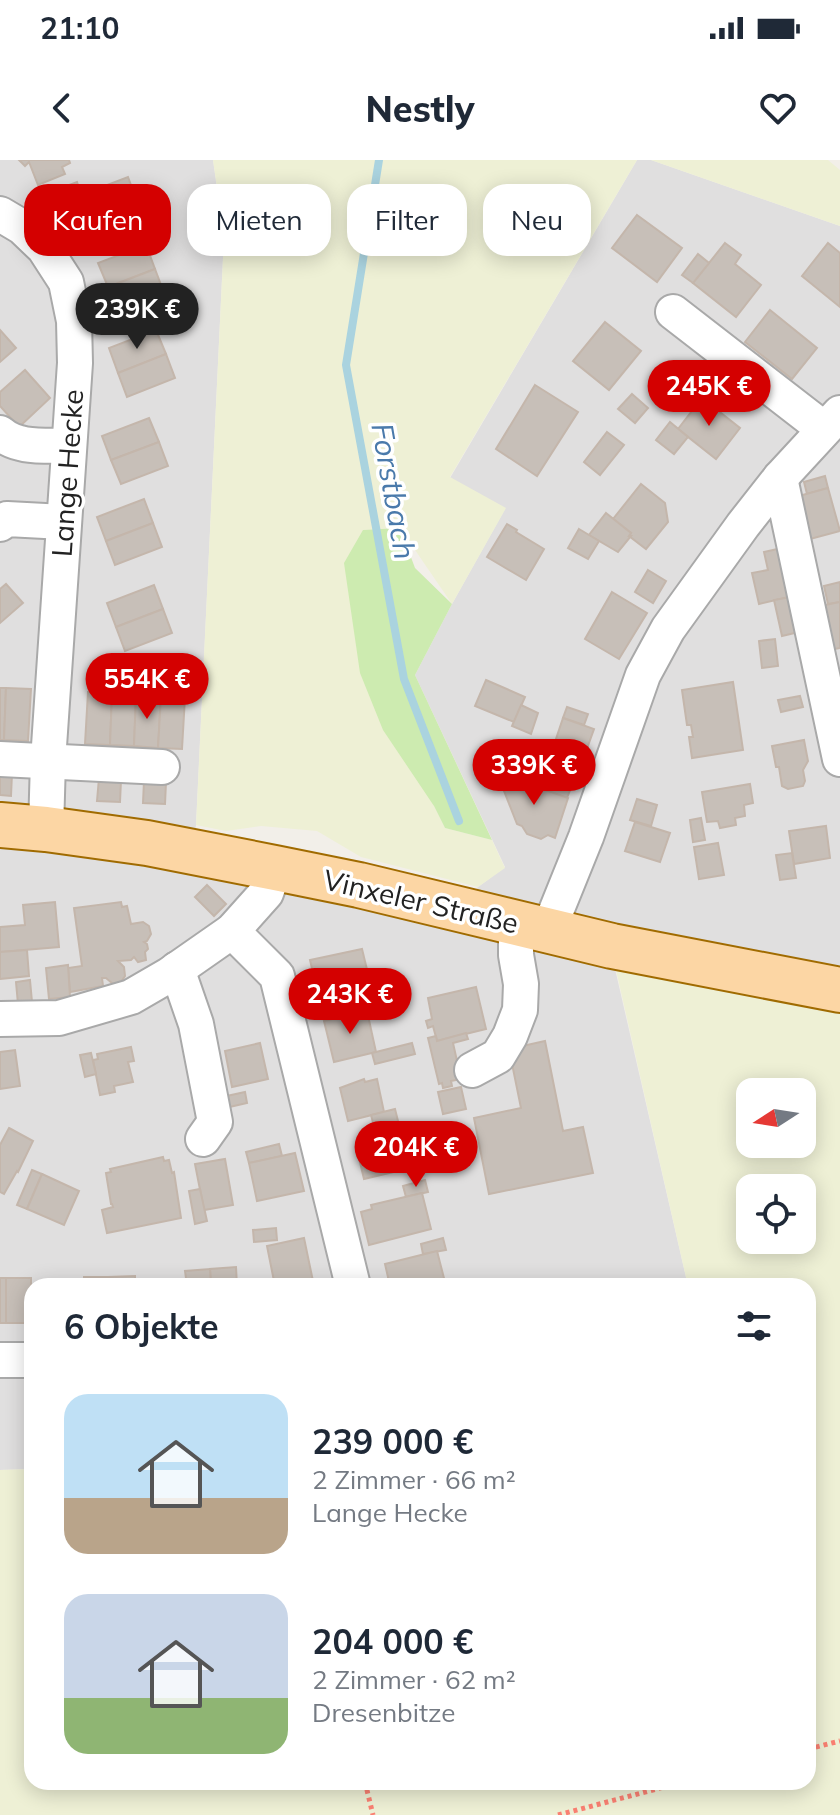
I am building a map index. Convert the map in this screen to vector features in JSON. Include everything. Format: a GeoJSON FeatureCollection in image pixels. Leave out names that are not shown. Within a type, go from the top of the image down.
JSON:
{"type":"FeatureCollection","features":[{"type":"Feature","properties":{"kind":"main road","name":"Vinxeler Straße"},"geometry":{"type":"LineString","coordinates":[[0,825],[147,843],[275,868],[612,946],[840,990]]}},
{"type":"Feature","properties":{"kind":"street","name":"Lange Hecke"},"geometry":{"type":"LineString","coordinates":[[0,214],[22,227],[44,248],[66,282],[74,321],[75,363],[46,829]]}},
{"type":"Feature","properties":{"kind":"street"},"geometry":{"type":"LineString","coordinates":[[472,1070],[498,1056],[510,1036],[520,1010],[521,984],[516,955],[586,837],[643,675],[668,629],[780,478],[832,421],[673,312]]}},
{"type":"Feature","properties":{"kind":"street"},"geometry":{"type":"LineString","coordinates":[[0,433],[23,445],[68,446]]}},
{"type":"Feature","properties":{"kind":"street"},"geometry":{"type":"LineString","coordinates":[[780,478],[840,759]]}},
{"type":"Feature","properties":{"kind":"street"},"geometry":{"type":"LineString","coordinates":[[0,524],[7,519],[64,522]]}},
{"type":"Feature","properties":{"kind":"street"},"geometry":{"type":"LineString","coordinates":[[0,759],[162,767]]}},
{"type":"Feature","properties":{"kind":"street"},"geometry":{"type":"LineString","coordinates":[[0,1019],[59,1018],[131,997],[232,931],[266,893],[275,868]]}},
{"type":"Feature","properties":{"kind":"street"},"geometry":{"type":"LineString","coordinates":[[232,931],[277,976],[351,1278]]}},
{"type":"Feature","properties":{"kind":"street"},"geometry":{"type":"LineString","coordinates":[[177,969],[196,1024],[215,1122],[203,1139]]}},
{"type":"Feature","properties":{"kind":"street"},"geometry":{"type":"LineString","coordinates":[[0,1360],[24,1360]]}},
{"type":"Feature","properties":{"kind":"path"},"geometry":{"type":"LineString","coordinates":[[816,1747],[840,1741]]}},
{"type":"Feature","properties":{"kind":"path"},"geometry":{"type":"LineString","coordinates":[[367,1790],[373,1815]]}},
{"type":"Feature","properties":{"kind":"path"},"geometry":{"type":"LineString","coordinates":[[558,1815],[653,1790]]}},
{"type":"Feature","properties":{"kind":"shaded area"},"geometry":{"type":"Polygon","coordinates":[[[0,160],[213,160],[216,184],[187,184],[187,256],[223,256],[196,825],[191,865],[448,924],[478,887],[505,867],[415,675],[505,509],[450,478],[581,256],[591,256],[591,238],[637,160],[651,160],[840,226],[840,966],[604,921],[686,1278],[24,1278],[24,1469],[0,1470],[0,160]]]}},
{"type":"Feature","properties":{"kind":"green space"},"geometry":{"type":"Polygon","coordinates":[[[213,160],[637,160],[591,238],[591,184],[483,184],[483,256],[580,256],[450,477],[506,508],[452,604],[400,528],[363,530],[434,806],[445,828],[492,840],[505,868],[478,887],[361,857],[317,831],[261,826],[226,831],[196,825],[223,256],[331,256],[331,184],[216,184],[213,160]]]}},
{"type":"Feature","properties":{"kind":"green space"},"geometry":{"type":"Polygon","coordinates":[[[651,160],[828,160],[840,170],[840,226],[651,160]]]}},
{"type":"Feature","properties":{"kind":"green space"},"geometry":{"type":"Polygon","coordinates":[[[400,528],[415,568],[452,604],[415,675],[492,840],[445,828],[434,806],[383,730],[360,673],[344,563],[363,530],[400,528]]]}},
{"type":"Feature","properties":{"kind":"green space"},"geometry":{"type":"Polygon","coordinates":[[[613,957],[840,1003],[840,1815],[0,1815],[0,1470],[24,1469],[24,1790],[816,1790],[816,1278],[686,1278],[613,957]]]}},
{"type":"Feature","properties":{"kind":"building"},"geometry":{"type":"Polygon","coordinates":[[[19,160],[69,160],[70,163],[62,167],[65,174],[40,184],[38,184],[29,162],[25,166],[19,160]]]}},
{"type":"Feature","properties":{"kind":"building"},"geometry":{"type":"Polygon","coordinates":[[[128,177],[131,184],[110,184],[128,177]]]}},
{"type":"Feature","properties":{"kind":"building"},"geometry":{"type":"Polygon","coordinates":[[[637,215],[682,248],[657,282],[612,248],[637,215]]]}},
{"type":"Feature","properties":{"kind":"building"},"geometry":{"type":"Polygon","coordinates":[[[725,243],[741,255],[735,264],[761,285],[736,317],[693,283],[725,243]]]}},
{"type":"Feature","properties":{"kind":"building"},"geometry":{"type":"Polygon","coordinates":[[[828,243],[840,253],[840,307],[802,276],[828,243]]]}},
{"type":"Feature","properties":{"kind":"building"},"geometry":{"type":"Polygon","coordinates":[[[698,254],[709,263],[693,283],[682,275],[698,254]]]}},
{"type":"Feature","properties":{"kind":"building"},"geometry":{"type":"Polygon","coordinates":[[[117,256],[150,256],[155,269],[108,287],[98,263],[117,256]]]}},
{"type":"Feature","properties":{"kind":"building"},"geometry":{"type":"Polygon","coordinates":[[[155,269],[164,293],[117,311],[108,287],[155,269]]]}},
{"type":"Feature","properties":{"kind":"building"},"geometry":{"type":"Polygon","coordinates":[[[770,310],[817,348],[792,379],[745,342],[770,310]]]}},
{"type":"Feature","properties":{"kind":"building"},"geometry":{"type":"Polygon","coordinates":[[[605,322],[641,351],[609,390],[573,361],[605,322]]]}},
{"type":"Feature","properties":{"kind":"building"},"geometry":{"type":"Polygon","coordinates":[[[0,330],[16,348],[0,362],[0,330]]]}},
{"type":"Feature","properties":{"kind":"building"},"geometry":{"type":"Polygon","coordinates":[[[156,330],[166,354],[118,373],[109,348],[156,330]]]}},
{"type":"Feature","properties":{"kind":"building"},"geometry":{"type":"Polygon","coordinates":[[[166,354],[175,378],[127,397],[118,373],[166,354]]]}},
{"type":"Feature","properties":{"kind":"building"},"geometry":{"type":"Polygon","coordinates":[[[25,370],[50,398],[19,427],[0,406],[0,392],[25,370]]]}},
{"type":"Feature","properties":{"kind":"building"},"geometry":{"type":"Polygon","coordinates":[[[535,385],[578,412],[537,476],[496,449],[535,385]]]}},
{"type":"Feature","properties":{"kind":"building"},"geometry":{"type":"Polygon","coordinates":[[[632,394],[648,408],[635,423],[618,409],[632,394]]]}},
{"type":"Feature","properties":{"kind":"building"},"geometry":{"type":"Polygon","coordinates":[[[702,398],[740,428],[716,459],[678,429],[702,398]]]}},
{"type":"Feature","properties":{"kind":"building"},"geometry":{"type":"Polygon","coordinates":[[[149,418],[159,442],[111,460],[102,436],[149,418]]]}},
{"type":"Feature","properties":{"kind":"building"},"geometry":{"type":"Polygon","coordinates":[[[670,422],[688,437],[674,454],[656,440],[670,422]]]}},
{"type":"Feature","properties":{"kind":"building"},"geometry":{"type":"Polygon","coordinates":[[[607,432],[624,445],[600,475],[584,462],[607,432]]]}},
{"type":"Feature","properties":{"kind":"building"},"geometry":{"type":"Polygon","coordinates":[[[159,442],[168,466],[121,484],[111,460],[159,442]]]}},
{"type":"Feature","properties":{"kind":"building"},"geometry":{"type":"Polygon","coordinates":[[[825,476],[828,488],[807,494],[804,482],[825,476]]]}},
{"type":"Feature","properties":{"kind":"building"},"geometry":{"type":"Polygon","coordinates":[[[641,484],[665,503],[668,522],[646,549],[613,519],[641,484]]]}},
{"type":"Feature","properties":{"kind":"building"},"geometry":{"type":"Polygon","coordinates":[[[828,488],[840,531],[810,539],[799,496],[828,488]]]}},
{"type":"Feature","properties":{"kind":"building"},"geometry":{"type":"Polygon","coordinates":[[[144,499],[153,523],[106,541],[97,517],[144,499]]]}},
{"type":"Feature","properties":{"kind":"building"},"geometry":{"type":"Polygon","coordinates":[[[606,513],[631,533],[618,552],[589,535],[606,513]]]}},
{"type":"Feature","properties":{"kind":"building"},"geometry":{"type":"Polygon","coordinates":[[[153,523],[162,547],[115,565],[106,541],[153,523]]]}},
{"type":"Feature","properties":{"kind":"building"},"geometry":{"type":"Polygon","coordinates":[[[507,524],[544,549],[526,580],[487,557],[507,524]]]}},
{"type":"Feature","properties":{"kind":"building"},"geometry":{"type":"Polygon","coordinates":[[[579,529],[599,541],[588,559],[568,548],[579,529]]]}},
{"type":"Feature","properties":{"kind":"building"},"geometry":{"type":"Polygon","coordinates":[[[782,548],[793,596],[759,604],[752,573],[768,570],[764,552],[782,548]]]}},
{"type":"Feature","properties":{"kind":"building"},"geometry":{"type":"Polygon","coordinates":[[[648,570],[666,581],[653,603],[635,592],[648,570]]]}},
{"type":"Feature","properties":{"kind":"building"},"geometry":{"type":"Polygon","coordinates":[[[840,582],[840,602],[828,604],[824,586],[840,582]]]}},
{"type":"Feature","properties":{"kind":"building"},"geometry":{"type":"Polygon","coordinates":[[[6,584],[23,603],[0,623],[0,589],[6,584]]]}},
{"type":"Feature","properties":{"kind":"building"},"geometry":{"type":"Polygon","coordinates":[[[154,585],[163,609],[116,627],[107,603],[154,585]]]}},
{"type":"Feature","properties":{"kind":"building"},"geometry":{"type":"Polygon","coordinates":[[[612,592],[647,613],[619,659],[585,639],[612,592]]]}},
{"type":"Feature","properties":{"kind":"building"},"geometry":{"type":"Polygon","coordinates":[[[791,597],[799,632],[782,636],[774,600],[791,597]]]}},
{"type":"Feature","properties":{"kind":"building"},"geometry":{"type":"Polygon","coordinates":[[[840,602],[840,648],[829,650],[820,606],[840,602]]]}},
{"type":"Feature","properties":{"kind":"building"},"geometry":{"type":"Polygon","coordinates":[[[163,609],[172,633],[125,651],[116,627],[163,609]]]}},
{"type":"Feature","properties":{"kind":"building"},"geometry":{"type":"Polygon","coordinates":[[[775,639],[778,666],[762,668],[759,641],[775,639]]]}},
{"type":"Feature","properties":{"kind":"building"},"geometry":{"type":"Polygon","coordinates":[[[486,680],[525,697],[514,722],[475,706],[486,680]]]}},
{"type":"Feature","properties":{"kind":"building"},"geometry":{"type":"Polygon","coordinates":[[[733,682],[743,750],[692,758],[689,737],[693,737],[691,725],[687,725],[682,690],[733,682]]]}},
{"type":"Feature","properties":{"kind":"building"},"geometry":{"type":"Polygon","coordinates":[[[0,688],[6,688],[4,740],[0,740],[0,688]]]}},
{"type":"Feature","properties":{"kind":"building"},"geometry":{"type":"Polygon","coordinates":[[[6,688],[31,689],[28,741],[4,740],[6,688]]]}},
{"type":"Feature","properties":{"kind":"building"},"geometry":{"type":"Polygon","coordinates":[[[88,692],[112,693],[110,745],[85,744],[88,692]]]}},
{"type":"Feature","properties":{"kind":"building"},"geometry":{"type":"Polygon","coordinates":[[[112,693],[136,695],[134,746],[110,745],[112,693]]]}},
{"type":"Feature","properties":{"kind":"building"},"geometry":{"type":"Polygon","coordinates":[[[136,695],[161,696],[158,748],[134,746],[136,695]]]}},
{"type":"Feature","properties":{"kind":"building"},"geometry":{"type":"Polygon","coordinates":[[[161,696],[185,697],[182,749],[158,748],[161,696]]]}},
{"type":"Feature","properties":{"kind":"building"},"geometry":{"type":"Polygon","coordinates":[[[800,696],[803,707],[781,712],[778,700],[800,696]]]}},
{"type":"Feature","properties":{"kind":"building"},"geometry":{"type":"Polygon","coordinates":[[[521,705],[538,713],[531,734],[512,726],[521,705]]]}},
{"type":"Feature","properties":{"kind":"building"},"geometry":{"type":"Polygon","coordinates":[[[567,707],[588,714],[584,725],[563,718],[567,707]]]}},
{"type":"Feature","properties":{"kind":"building"},"geometry":{"type":"Polygon","coordinates":[[[563,718],[594,729],[581,765],[551,754],[563,718]]]}},
{"type":"Feature","properties":{"kind":"building"},"geometry":{"type":"Polygon","coordinates":[[[804,740],[808,761],[803,770],[805,781],[803,786],[788,789],[782,786],[772,746],[804,740]]]}},
{"type":"Feature","properties":{"kind":"building"},"geometry":{"type":"Polygon","coordinates":[[[540,772],[572,785],[567,798],[534,786],[540,772]]]}},
{"type":"Feature","properties":{"kind":"building"},"geometry":{"type":"Polygon","coordinates":[[[0,773],[12,773],[11,796],[0,795],[0,773]]]}},
{"type":"Feature","properties":{"kind":"building"},"geometry":{"type":"Polygon","coordinates":[[[497,773],[568,798],[555,838],[548,835],[541,839],[527,834],[517,824],[497,773]]]}},
{"type":"Feature","properties":{"kind":"building"},"geometry":{"type":"Polygon","coordinates":[[[99,778],[121,780],[120,802],[97,801],[99,778]]]}},
{"type":"Feature","properties":{"kind":"building"},"geometry":{"type":"Polygon","coordinates":[[[144,781],[166,782],[165,804],[143,803],[144,781]]]}},
{"type":"Feature","properties":{"kind":"building"},"geometry":{"type":"Polygon","coordinates":[[[750,784],[753,803],[744,805],[745,816],[735,818],[736,825],[720,828],[718,821],[707,822],[702,792],[750,784]]]}},
{"type":"Feature","properties":{"kind":"building"},"geometry":{"type":"Polygon","coordinates":[[[637,799],[657,805],[651,826],[630,820],[637,799]]]}},
{"type":"Feature","properties":{"kind":"building"},"geometry":{"type":"Polygon","coordinates":[[[701,818],[705,840],[693,842],[690,820],[701,818]]]}},
{"type":"Feature","properties":{"kind":"building"},"geometry":{"type":"Polygon","coordinates":[[[635,822],[670,833],[660,862],[625,851],[635,822]]]}},
{"type":"Feature","properties":{"kind":"building"},"geometry":{"type":"Polygon","coordinates":[[[826,826],[830,858],[794,864],[789,831],[826,826]]]}},
{"type":"Feature","properties":{"kind":"building"},"geometry":{"type":"Polygon","coordinates":[[[718,843],[724,875],[699,879],[694,847],[718,843]]]}},
{"type":"Feature","properties":{"kind":"building"},"geometry":{"type":"Polygon","coordinates":[[[792,853],[796,878],[780,880],[776,855],[792,853]]]}},
{"type":"Feature","properties":{"kind":"building"},"geometry":{"type":"Polygon","coordinates":[[[207,885],[226,904],[214,916],[195,897],[207,885]]]}},
{"type":"Feature","properties":{"kind":"building"},"geometry":{"type":"Polygon","coordinates":[[[55,902],[59,947],[0,952],[0,927],[25,925],[23,905],[55,902]]]}},
{"type":"Feature","properties":{"kind":"building"},"geometry":{"type":"Polygon","coordinates":[[[121,902],[122,907],[127,906],[131,924],[143,922],[149,926],[151,934],[144,942],[148,949],[145,952],[146,960],[138,962],[134,957],[118,961],[124,967],[125,976],[121,982],[113,984],[102,978],[103,986],[70,992],[68,968],[82,966],[74,908],[121,902]]]}},
{"type":"Feature","properties":{"kind":"building"},"geometry":{"type":"Polygon","coordinates":[[[362,949],[371,986],[319,998],[310,960],[362,949]]]}},
{"type":"Feature","properties":{"kind":"building"},"geometry":{"type":"Polygon","coordinates":[[[27,950],[29,976],[0,979],[0,952],[27,950]]]}},
{"type":"Feature","properties":{"kind":"building"},"geometry":{"type":"Polygon","coordinates":[[[68,965],[70,997],[49,999],[46,968],[68,965]]]}},
{"type":"Feature","properties":{"kind":"building"},"geometry":{"type":"Polygon","coordinates":[[[395,979],[398,991],[361,1000],[358,989],[395,979]]]}},
{"type":"Feature","properties":{"kind":"building"},"geometry":{"type":"Polygon","coordinates":[[[30,980],[32,1002],[18,1004],[16,982],[30,980]]]}},
{"type":"Feature","properties":{"kind":"building"},"geometry":{"type":"Polygon","coordinates":[[[476,987],[486,1029],[437,1041],[433,1026],[428,1028],[426,1021],[432,1019],[428,998],[476,987]]]}},
{"type":"Feature","properties":{"kind":"building"},"geometry":{"type":"Polygon","coordinates":[[[367,1011],[376,1052],[334,1062],[324,1021],[367,1011]]]}},
{"type":"Feature","properties":{"kind":"building"},"geometry":{"type":"Polygon","coordinates":[[[466,1033],[468,1039],[453,1043],[461,1079],[451,1081],[452,1086],[443,1088],[442,1083],[439,1084],[428,1038],[436,1036],[437,1041],[466,1033]]]}},
{"type":"Feature","properties":{"kind":"building"},"geometry":{"type":"Polygon","coordinates":[[[545,1041],[563,1131],[583,1127],[593,1173],[489,1194],[474,1118],[521,1108],[509,1049],[545,1041]]]}},
{"type":"Feature","properties":{"kind":"building"},"geometry":{"type":"Polygon","coordinates":[[[260,1043],[268,1079],[232,1087],[225,1051],[260,1043]]]}},
{"type":"Feature","properties":{"kind":"building"},"geometry":{"type":"Polygon","coordinates":[[[412,1043],[415,1054],[375,1064],[372,1053],[412,1043]]]}},
{"type":"Feature","properties":{"kind":"building"},"geometry":{"type":"Polygon","coordinates":[[[131,1047],[134,1061],[128,1062],[133,1082],[114,1086],[115,1092],[100,1095],[93,1060],[98,1059],[97,1054],[131,1047]]]}},
{"type":"Feature","properties":{"kind":"building"},"geometry":{"type":"Polygon","coordinates":[[[15,1050],[20,1086],[0,1089],[0,1052],[15,1050]]]}},
{"type":"Feature","properties":{"kind":"building"},"geometry":{"type":"Polygon","coordinates":[[[91,1053],[96,1074],[85,1077],[80,1055],[91,1053]]]}},
{"type":"Feature","properties":{"kind":"building"},"geometry":{"type":"Polygon","coordinates":[[[364,1079],[365,1082],[377,1079],[384,1112],[348,1121],[340,1088],[364,1079]]]}},
{"type":"Feature","properties":{"kind":"building"},"geometry":{"type":"Polygon","coordinates":[[[461,1087],[466,1109],[443,1114],[438,1092],[461,1087]]]}},
{"type":"Feature","properties":{"kind":"building"},"geometry":{"type":"Polygon","coordinates":[[[245,1092],[247,1103],[225,1108],[222,1097],[245,1092]]]}},
{"type":"Feature","properties":{"kind":"building"},"geometry":{"type":"Polygon","coordinates":[[[395,1109],[399,1125],[375,1130],[371,1115],[395,1109]]]}},
{"type":"Feature","properties":{"kind":"building"},"geometry":{"type":"Polygon","coordinates":[[[399,1125],[403,1140],[379,1145],[375,1130],[399,1125]]]}},
{"type":"Feature","properties":{"kind":"building"},"geometry":{"type":"Polygon","coordinates":[[[9,1128],[33,1141],[4,1194],[0,1192],[0,1145],[9,1128]]]}},
{"type":"Feature","properties":{"kind":"building"},"geometry":{"type":"Polygon","coordinates":[[[396,1141],[402,1170],[364,1179],[357,1150],[396,1141]]]}},
{"type":"Feature","properties":{"kind":"building"},"geometry":{"type":"Polygon","coordinates":[[[279,1144],[282,1156],[249,1163],[246,1152],[279,1144]]]}},
{"type":"Feature","properties":{"kind":"building"},"geometry":{"type":"Polygon","coordinates":[[[295,1153],[304,1191],[257,1201],[249,1163],[295,1153]]]}},
{"type":"Feature","properties":{"kind":"building"},"geometry":{"type":"Polygon","coordinates":[[[163,1157],[164,1161],[169,1160],[174,1172],[181,1218],[107,1233],[102,1210],[113,1207],[106,1173],[111,1172],[110,1169],[163,1157]]]}},
{"type":"Feature","properties":{"kind":"building"},"geometry":{"type":"Polygon","coordinates":[[[225,1159],[233,1205],[204,1210],[195,1164],[225,1159]]]}},
{"type":"Feature","properties":{"kind":"building"},"geometry":{"type":"Polygon","coordinates":[[[32,1170],[42,1174],[27,1209],[17,1205],[32,1170]]]}},
{"type":"Feature","properties":{"kind":"building"},"geometry":{"type":"Polygon","coordinates":[[[42,1174],[79,1191],[64,1225],[27,1209],[42,1174]]]}},
{"type":"Feature","properties":{"kind":"building"},"geometry":{"type":"Polygon","coordinates":[[[425,1180],[428,1192],[406,1197],[403,1186],[425,1180]]]}},
{"type":"Feature","properties":{"kind":"building"},"geometry":{"type":"Polygon","coordinates":[[[200,1189],[207,1221],[195,1224],[189,1191],[200,1189]]]}},
{"type":"Feature","properties":{"kind":"building"},"geometry":{"type":"Polygon","coordinates":[[[422,1193],[431,1229],[369,1245],[361,1212],[372,1209],[371,1205],[422,1193]]]}},
{"type":"Feature","properties":{"kind":"building"},"geometry":{"type":"Polygon","coordinates":[[[276,1228],[277,1240],[254,1242],[253,1230],[276,1228]]]}},
{"type":"Feature","properties":{"kind":"building"},"geometry":{"type":"Polygon","coordinates":[[[304,1238],[312,1278],[273,1278],[267,1246],[304,1238]]]}},
{"type":"Feature","properties":{"kind":"building"},"geometry":{"type":"Polygon","coordinates":[[[443,1238],[446,1250],[423,1254],[421,1244],[443,1238]]]}},
{"type":"Feature","properties":{"kind":"building"},"geometry":{"type":"Polygon","coordinates":[[[437,1251],[444,1278],[388,1278],[385,1264],[437,1251]]]}},
{"type":"Feature","properties":{"kind":"building"},"geometry":{"type":"Polygon","coordinates":[[[236,1267],[237,1278],[211,1278],[210,1269],[236,1267]]]}},
{"type":"Feature","properties":{"kind":"building"},"geometry":{"type":"Polygon","coordinates":[[[210,1269],[211,1278],[186,1278],[185,1271],[210,1269]]]}},
{"type":"Feature","properties":{"kind":"building"},"geometry":{"type":"Polygon","coordinates":[[[0,1278],[6,1278],[6,1323],[0,1323],[0,1278]]]}},
{"type":"Feature","properties":{"kind":"building"},"geometry":{"type":"Polygon","coordinates":[[[6,1278],[24,1278],[24,1323],[6,1323],[6,1278]]]}},
{"type":"Feature","properties":{"kind":"waterway","name":"Forstbach"},"geometry":{"type":"LineString","coordinates":[[379,160],[346,365],[404,679],[459,821]]}}]}
